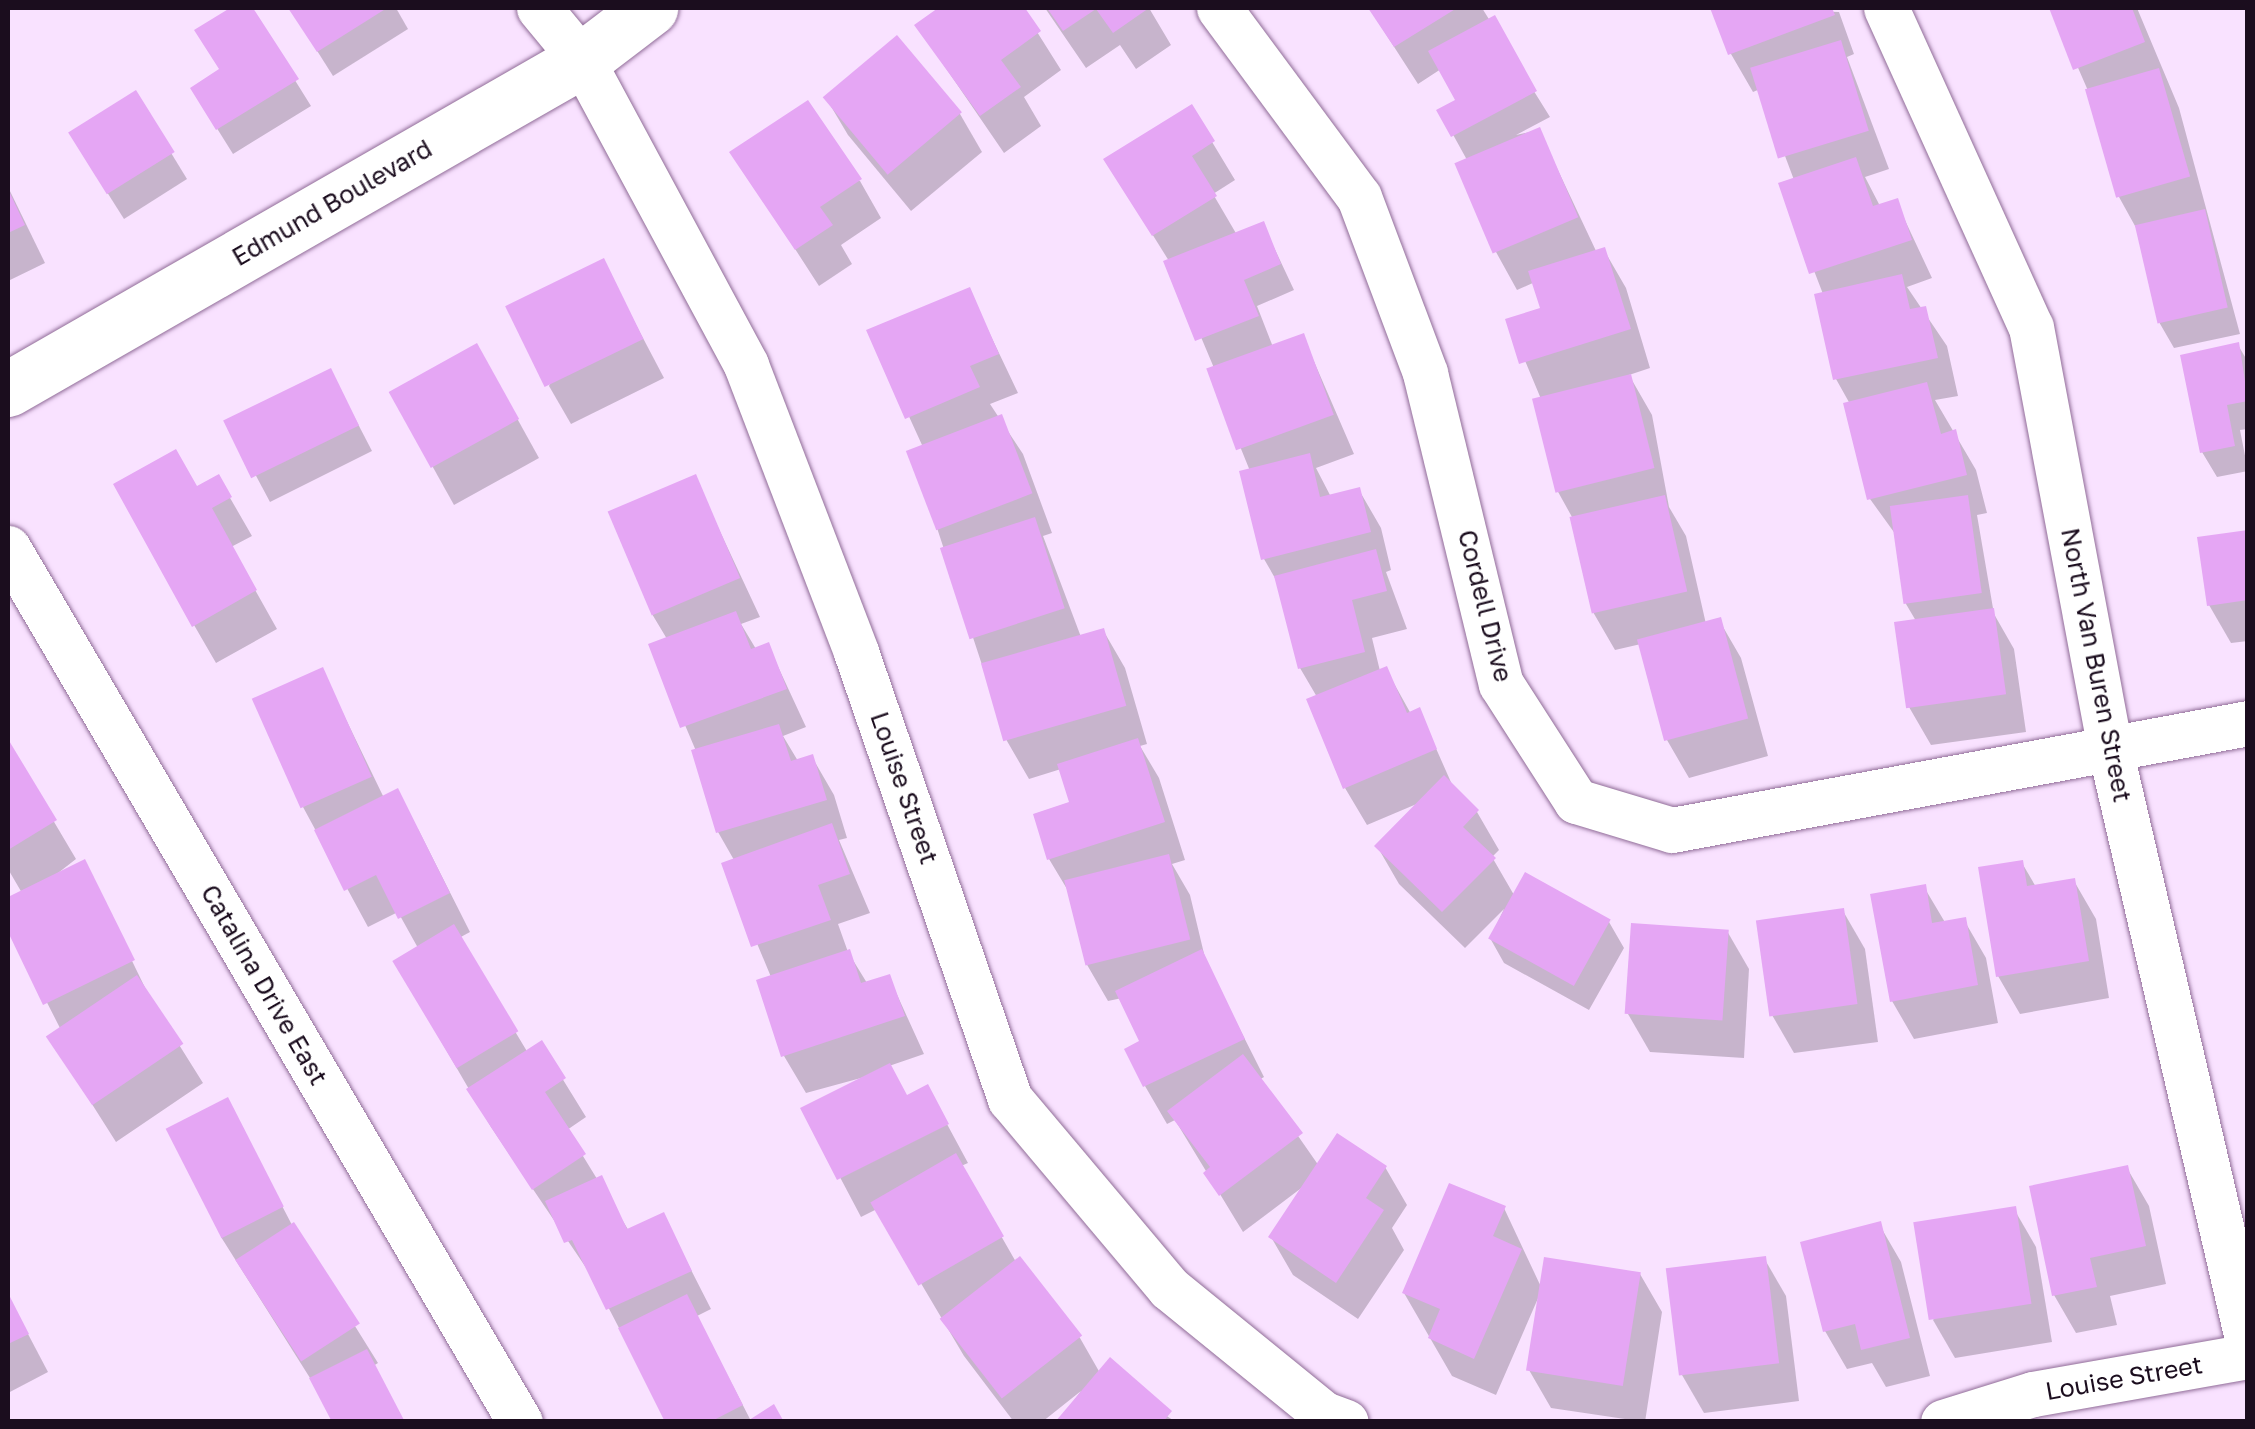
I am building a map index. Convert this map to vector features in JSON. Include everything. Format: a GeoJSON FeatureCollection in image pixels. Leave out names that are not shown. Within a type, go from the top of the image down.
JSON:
{"type":"FeatureCollection","features":[{"type":"Feature","properties":{"kind":"main road","name":"Edmund Boulevard"},"geometry":{"type":"LineString","coordinates":[[8,389],[582,60],[650,8]]}},
{"type":"Feature","properties":{"kind":"street","name":"Louise Street"},"geometry":{"type":"LineString","coordinates":[[539,8],[582,60],[746,364],[862,670],[1010,1099],[1169,1288],[1324,1414],[1346,1422]]}},
{"type":"Feature","properties":{"kind":"street","name":"Cordell Drive"},"geometry":{"type":"LineString","coordinates":[[1219,8],[1360,197],[1425,373],[1501,684],[1576,801],[1672,830],[2109,744],[2248,723]]}},
{"type":"Feature","properties":{"kind":"street","name":"North Van Buren Street"},"geometry":{"type":"LineString","coordinates":[[1886,8],[2032,328],[2109,744],[2248,1342]]}},
{"type":"Feature","properties":{"kind":"street","name":"Catalina Drive East"},"geometry":{"type":"LineString","coordinates":[[8,548],[520,1422]]}},
{"type":"Feature","properties":{"kind":"street","name":"Louise Street"},"geometry":{"type":"LineString","coordinates":[[1943,1422],[2034,1394],[2248,1356]]}},
{"type":"Feature","properties":{"kind":"building"},"geometry":{"type":"Polygon","coordinates":[[[230,8],[253,8],[299,79],[216,130],[190,88],[219,69],[194,30],[230,8]]]}},
{"type":"Feature","properties":{"kind":"building"},"geometry":{"type":"Polygon","coordinates":[[[288,8],[387,8],[317,52],[288,8]]]}},
{"type":"Feature","properties":{"kind":"building"},"geometry":{"type":"Polygon","coordinates":[[[938,8],[1025,8],[1041,31],[1001,60],[1021,87],[980,116],[914,25],[938,8]]]}},
{"type":"Feature","properties":{"kind":"building"},"geometry":{"type":"Polygon","coordinates":[[[1047,8],[1149,8],[1113,33],[1096,9],[1063,31],[1047,8]]]}},
{"type":"Feature","properties":{"kind":"building"},"geometry":{"type":"Polygon","coordinates":[[[1368,8],[1457,8],[1394,47],[1368,8]]]}},
{"type":"Feature","properties":{"kind":"building"},"geometry":{"type":"Polygon","coordinates":[[[1710,8],[1832,8],[1835,15],[1728,55],[1710,8]]]}},
{"type":"Feature","properties":{"kind":"building"},"geometry":{"type":"Polygon","coordinates":[[[2049,8],[2132,8],[2145,42],[2073,70],[2049,8]]]}},
{"type":"Feature","properties":{"kind":"building"},"geometry":{"type":"Polygon","coordinates":[[[1495,15],[1537,91],[1451,137],[1436,110],[1455,100],[1428,51],[1495,15]]]}},
{"type":"Feature","properties":{"kind":"building"},"geometry":{"type":"Polygon","coordinates":[[[897,35],[962,112],[888,175],[823,97],[897,35]]]}},
{"type":"Feature","properties":{"kind":"building"},"geometry":{"type":"Polygon","coordinates":[[[1841,40],[1869,131],[1778,159],[1750,68],[1841,40]]]}},
{"type":"Feature","properties":{"kind":"building"},"geometry":{"type":"Polygon","coordinates":[[[2159,68],[2190,177],[2116,198],[2085,89],[2159,68]]]}},
{"type":"Feature","properties":{"kind":"building"},"geometry":{"type":"Polygon","coordinates":[[[136,90],[175,152],[107,194],[68,132],[136,90]]]}},
{"type":"Feature","properties":{"kind":"building"},"geometry":{"type":"Polygon","coordinates":[[[808,100],[862,179],[820,207],[833,225],[795,250],[729,152],[808,100]]]}},
{"type":"Feature","properties":{"kind":"building"},"geometry":{"type":"Polygon","coordinates":[[[1192,104],[1215,141],[1192,156],[1217,196],[1152,236],[1103,159],[1192,104]]]}},
{"type":"Feature","properties":{"kind":"building"},"geometry":{"type":"Polygon","coordinates":[[[1540,127],[1578,217],[1493,254],[1454,163],[1540,127]]]}},
{"type":"Feature","properties":{"kind":"building"},"geometry":{"type":"Polygon","coordinates":[[[1856,157],[1873,206],[1898,198],[1912,240],[1809,274],[1778,183],[1856,157]]]}},
{"type":"Feature","properties":{"kind":"building"},"geometry":{"type":"Polygon","coordinates":[[[8,189],[25,225],[8,233],[8,189]]]}},
{"type":"Feature","properties":{"kind":"building"},"geometry":{"type":"Polygon","coordinates":[[[2205,209],[2228,307],[2158,324],[2135,225],[2205,209]]]}},
{"type":"Feature","properties":{"kind":"building"},"geometry":{"type":"Polygon","coordinates":[[[1264,221],[1281,264],[1244,280],[1259,316],[1195,341],[1163,261],[1264,221]]]}},
{"type":"Feature","properties":{"kind":"building"},"geometry":{"type":"Polygon","coordinates":[[[1605,247],[1631,329],[1519,364],[1505,319],[1540,308],[1528,271],[1605,247]]]}},
{"type":"Feature","properties":{"kind":"building"},"geometry":{"type":"Polygon","coordinates":[[[604,258],[643,339],[545,387],[505,306],[604,258]]]}},
{"type":"Feature","properties":{"kind":"building"},"geometry":{"type":"Polygon","coordinates":[[[1902,274],[1910,309],[1926,306],[1938,358],[1833,380],[1814,294],[1902,274]]]}},
{"type":"Feature","properties":{"kind":"building"},"geometry":{"type":"Polygon","coordinates":[[[970,287],[999,354],[970,366],[980,387],[905,419],[866,330],[970,287]]]}},
{"type":"Feature","properties":{"kind":"building"},"geometry":{"type":"Polygon","coordinates":[[[1304,333],[1334,415],[1236,450],[1206,369],[1304,333]]]}},
{"type":"Feature","properties":{"kind":"building"},"geometry":{"type":"Polygon","coordinates":[[[2239,342],[2248,401],[2227,405],[2235,446],[2200,453],[2180,355],[2239,342]]]}},
{"type":"Feature","properties":{"kind":"building"},"geometry":{"type":"Polygon","coordinates":[[[477,343],[519,419],[431,468],[389,392],[477,343]]]}},
{"type":"Feature","properties":{"kind":"building"},"geometry":{"type":"Polygon","coordinates":[[[331,368],[359,426],[251,478],[223,421],[331,368]]]}},
{"type":"Feature","properties":{"kind":"building"},"geometry":{"type":"Polygon","coordinates":[[[1631,374],[1654,468],[1555,493],[1532,399],[1631,374]]]}},
{"type":"Feature","properties":{"kind":"building"},"geometry":{"type":"Polygon","coordinates":[[[1927,382],[1941,434],[1956,429],[1967,475],[1867,500],[1843,403],[1927,382]]]}},
{"type":"Feature","properties":{"kind":"building"},"geometry":{"type":"Polygon","coordinates":[[[1002,414],[1032,493],[936,530],[906,451],[1002,414]]]}},
{"type":"Feature","properties":{"kind":"building"},"geometry":{"type":"Polygon","coordinates":[[[176,449],[197,486],[219,474],[232,497],[212,508],[257,590],[192,627],[113,484],[176,449]]]}},
{"type":"Feature","properties":{"kind":"building"},"geometry":{"type":"Polygon","coordinates":[[[1310,453],[1320,497],[1360,487],[1371,532],[1261,560],[1239,471],[1310,453]]]}},
{"type":"Feature","properties":{"kind":"building"},"geometry":{"type":"Polygon","coordinates":[[[696,474],[740,578],[652,616],[608,512],[696,474]]]}},
{"type":"Feature","properties":{"kind":"building"},"geometry":{"type":"Polygon","coordinates":[[[1665,495],[1687,591],[1592,614],[1570,517],[1665,495]]]}},
{"type":"Feature","properties":{"kind":"building"},"geometry":{"type":"Polygon","coordinates":[[[1968,495],[1982,593],[1904,604],[1890,506],[1968,495]]]}},
{"type":"Feature","properties":{"kind":"building"},"geometry":{"type":"Polygon","coordinates":[[[1035,517],[1065,608],[970,639],[940,548],[1035,517]]]}},
{"type":"Feature","properties":{"kind":"building"},"geometry":{"type":"Polygon","coordinates":[[[2248,530],[2248,600],[2207,606],[2197,537],[2248,530]]]}},
{"type":"Feature","properties":{"kind":"building"},"geometry":{"type":"Polygon","coordinates":[[[1376,549],[1387,591],[1352,600],[1365,652],[1298,669],[1274,576],[1376,549]]]}},
{"type":"Feature","properties":{"kind":"building"},"geometry":{"type":"Polygon","coordinates":[[[1994,608],[2006,694],[1906,708],[1894,622],[1994,608]]]}},
{"type":"Feature","properties":{"kind":"building"},"geometry":{"type":"Polygon","coordinates":[[[736,611],[751,649],[769,642],[787,689],[680,728],[648,644],[736,611]]]}},
{"type":"Feature","properties":{"kind":"building"},"geometry":{"type":"Polygon","coordinates":[[[1721,617],[1748,718],[1664,741],[1637,640],[1721,617]]]}},
{"type":"Feature","properties":{"kind":"building"},"geometry":{"type":"Polygon","coordinates":[[[1104,628],[1126,706],[1003,741],[981,663],[1104,628]]]}},
{"type":"Feature","properties":{"kind":"building"},"geometry":{"type":"Polygon","coordinates":[[[1387,666],[1407,713],[1420,707],[1437,749],[1343,789],[1306,699],[1387,666]]]}},
{"type":"Feature","properties":{"kind":"building"},"geometry":{"type":"Polygon","coordinates":[[[323,667],[372,777],[301,808],[252,699],[323,667]]]}},
{"type":"Feature","properties":{"kind":"building"},"geometry":{"type":"Polygon","coordinates":[[[779,724],[791,761],[813,754],[827,800],[716,833],[691,750],[779,724]]]}},
{"type":"Feature","properties":{"kind":"building"},"geometry":{"type":"Polygon","coordinates":[[[1138,738],[1165,822],[1047,860],[1033,814],[1069,802],[1057,764],[1138,738]]]}},
{"type":"Feature","properties":{"kind":"building"},"geometry":{"type":"Polygon","coordinates":[[[8,739],[57,820],[8,850],[8,739]]]}},
{"type":"Feature","properties":{"kind":"building"},"geometry":{"type":"Polygon","coordinates":[[[1444,775],[1479,810],[1463,827],[1496,858],[1442,912],[1374,846],[1444,775]]]}},
{"type":"Feature","properties":{"kind":"building"},"geometry":{"type":"Polygon","coordinates":[[[398,788],[450,893],[398,919],[376,875],[344,891],[314,830],[398,788]]]}},
{"type":"Feature","properties":{"kind":"building"},"geometry":{"type":"Polygon","coordinates":[[[832,823],[850,874],[818,885],[831,920],[751,947],[721,863],[832,823]]]}},
{"type":"Feature","properties":{"kind":"building"},"geometry":{"type":"Polygon","coordinates":[[[1169,854],[1190,939],[1085,966],[1064,880],[1169,854]]]}},
{"type":"Feature","properties":{"kind":"building"},"geometry":{"type":"Polygon","coordinates":[[[85,859],[135,960],[43,1005],[8,932],[8,897],[85,859]]]}},
{"type":"Feature","properties":{"kind":"building"},"geometry":{"type":"Polygon","coordinates":[[[2023,860],[2027,886],[2075,878],[2089,961],[1996,977],[1978,867],[2023,860]]]}},
{"type":"Feature","properties":{"kind":"building"},"geometry":{"type":"Polygon","coordinates":[[[1525,872],[1611,920],[1574,986],[1488,938],[1525,872]]]}},
{"type":"Feature","properties":{"kind":"building"},"geometry":{"type":"Polygon","coordinates":[[[1926,884],[1932,923],[1966,917],[1978,985],[1890,1002],[1870,894],[1926,884]]]}},
{"type":"Feature","properties":{"kind":"building"},"geometry":{"type":"Polygon","coordinates":[[[1844,908],[1857,1004],[1769,1016],[1756,920],[1844,908]]]}},
{"type":"Feature","properties":{"kind":"building"},"geometry":{"type":"Polygon","coordinates":[[[1631,923],[1729,930],[1722,1021],[1625,1014],[1631,923]]]}},
{"type":"Feature","properties":{"kind":"building"},"geometry":{"type":"Polygon","coordinates":[[[454,924],[518,1031],[457,1068],[392,961],[454,924]]]}},
{"type":"Feature","properties":{"kind":"building"},"geometry":{"type":"Polygon","coordinates":[[[850,949],[861,983],[890,974],[905,1016],[781,1057],[756,980],[850,949]]]}},
{"type":"Feature","properties":{"kind":"building"},"geometry":{"type":"Polygon","coordinates":[[[1202,949],[1245,1039],[1143,1087],[1124,1049],[1139,1041],[1115,991],[1202,949]]]}},
{"type":"Feature","properties":{"kind":"building"},"geometry":{"type":"Polygon","coordinates":[[[137,975],[183,1044],[92,1105],[46,1037],[137,975]]]}},
{"type":"Feature","properties":{"kind":"building"},"geometry":{"type":"Polygon","coordinates":[[[542,1040],[566,1078],[545,1092],[586,1154],[532,1190],[466,1089],[542,1040]]]}},
{"type":"Feature","properties":{"kind":"building"},"geometry":{"type":"Polygon","coordinates":[[[1243,1054],[1303,1133],[1219,1196],[1203,1173],[1210,1167],[1167,1111],[1243,1054]]]}},
{"type":"Feature","properties":{"kind":"building"},"geometry":{"type":"Polygon","coordinates":[[[890,1063],[907,1095],[928,1084],[949,1124],[837,1180],[800,1108],[890,1063]]]}},
{"type":"Feature","properties":{"kind":"building"},"geometry":{"type":"Polygon","coordinates":[[[228,1097],[284,1207],[221,1238],[166,1129],[228,1097]]]}},
{"type":"Feature","properties":{"kind":"building"},"geometry":{"type":"Polygon","coordinates":[[[1337,1133],[1387,1166],[1366,1198],[1384,1210],[1336,1283],[1268,1237],[1337,1133]]]}},
{"type":"Feature","properties":{"kind":"building"},"geometry":{"type":"Polygon","coordinates":[[[956,1153],[1004,1236],[918,1286],[870,1202],[956,1153]]]}},
{"type":"Feature","properties":{"kind":"building"},"geometry":{"type":"Polygon","coordinates":[[[2128,1165],[2146,1246],[2090,1258],[2097,1287],[2052,1296],[2029,1186],[2128,1165]]]}},
{"type":"Feature","properties":{"kind":"building"},"geometry":{"type":"Polygon","coordinates":[[[602,1175],[627,1229],[664,1212],[692,1271],[606,1310],[572,1240],[564,1243],[545,1201],[602,1175]]]}},
{"type":"Feature","properties":{"kind":"building"},"geometry":{"type":"Polygon","coordinates":[[[1449,1183],[1506,1206],[1493,1236],[1522,1249],[1474,1359],[1428,1338],[1440,1309],[1402,1293],[1449,1183]]]}},
{"type":"Feature","properties":{"kind":"building"},"geometry":{"type":"Polygon","coordinates":[[[2016,1206],[2031,1304],[1929,1320],[1913,1222],[2016,1206]]]}},
{"type":"Feature","properties":{"kind":"building"},"geometry":{"type":"Polygon","coordinates":[[[1881,1221],[1910,1338],[1861,1350],[1855,1324],[1823,1332],[1800,1242],[1881,1221]]]}},
{"type":"Feature","properties":{"kind":"building"},"geometry":{"type":"Polygon","coordinates":[[[294,1222],[360,1323],[301,1362],[235,1260],[294,1222]]]}},
{"type":"Feature","properties":{"kind":"building"},"geometry":{"type":"Polygon","coordinates":[[[1020,1256],[1082,1336],[1002,1398],[940,1319],[1020,1256]]]}},
{"type":"Feature","properties":{"kind":"building"},"geometry":{"type":"Polygon","coordinates":[[[1766,1256],[1779,1363],[1679,1376],[1666,1268],[1766,1256]]]}},
{"type":"Feature","properties":{"kind":"building"},"geometry":{"type":"Polygon","coordinates":[[[1544,1257],[1641,1272],[1623,1386],[1526,1371],[1544,1257]]]}},
{"type":"Feature","properties":{"kind":"building"},"geometry":{"type":"Polygon","coordinates":[[[8,1293],[29,1334],[8,1344],[8,1293]]]}},
{"type":"Feature","properties":{"kind":"building"},"geometry":{"type":"Polygon","coordinates":[[[687,1294],[743,1405],[710,1422],[665,1422],[618,1328],[687,1294]]]}},
{"type":"Feature","properties":{"kind":"building"},"geometry":{"type":"Polygon","coordinates":[[[367,1349],[405,1422],[332,1422],[309,1378],[367,1349]]]}},
{"type":"Feature","properties":{"kind":"building"},"geometry":{"type":"Polygon","coordinates":[[[1110,1357],[1172,1411],[1163,1422],[1055,1422],[1110,1357]]]}},
{"type":"Feature","properties":{"kind":"building"},"geometry":{"type":"Polygon","coordinates":[[[774,1404],[784,1422],[746,1422],[774,1404]]]}}]}
